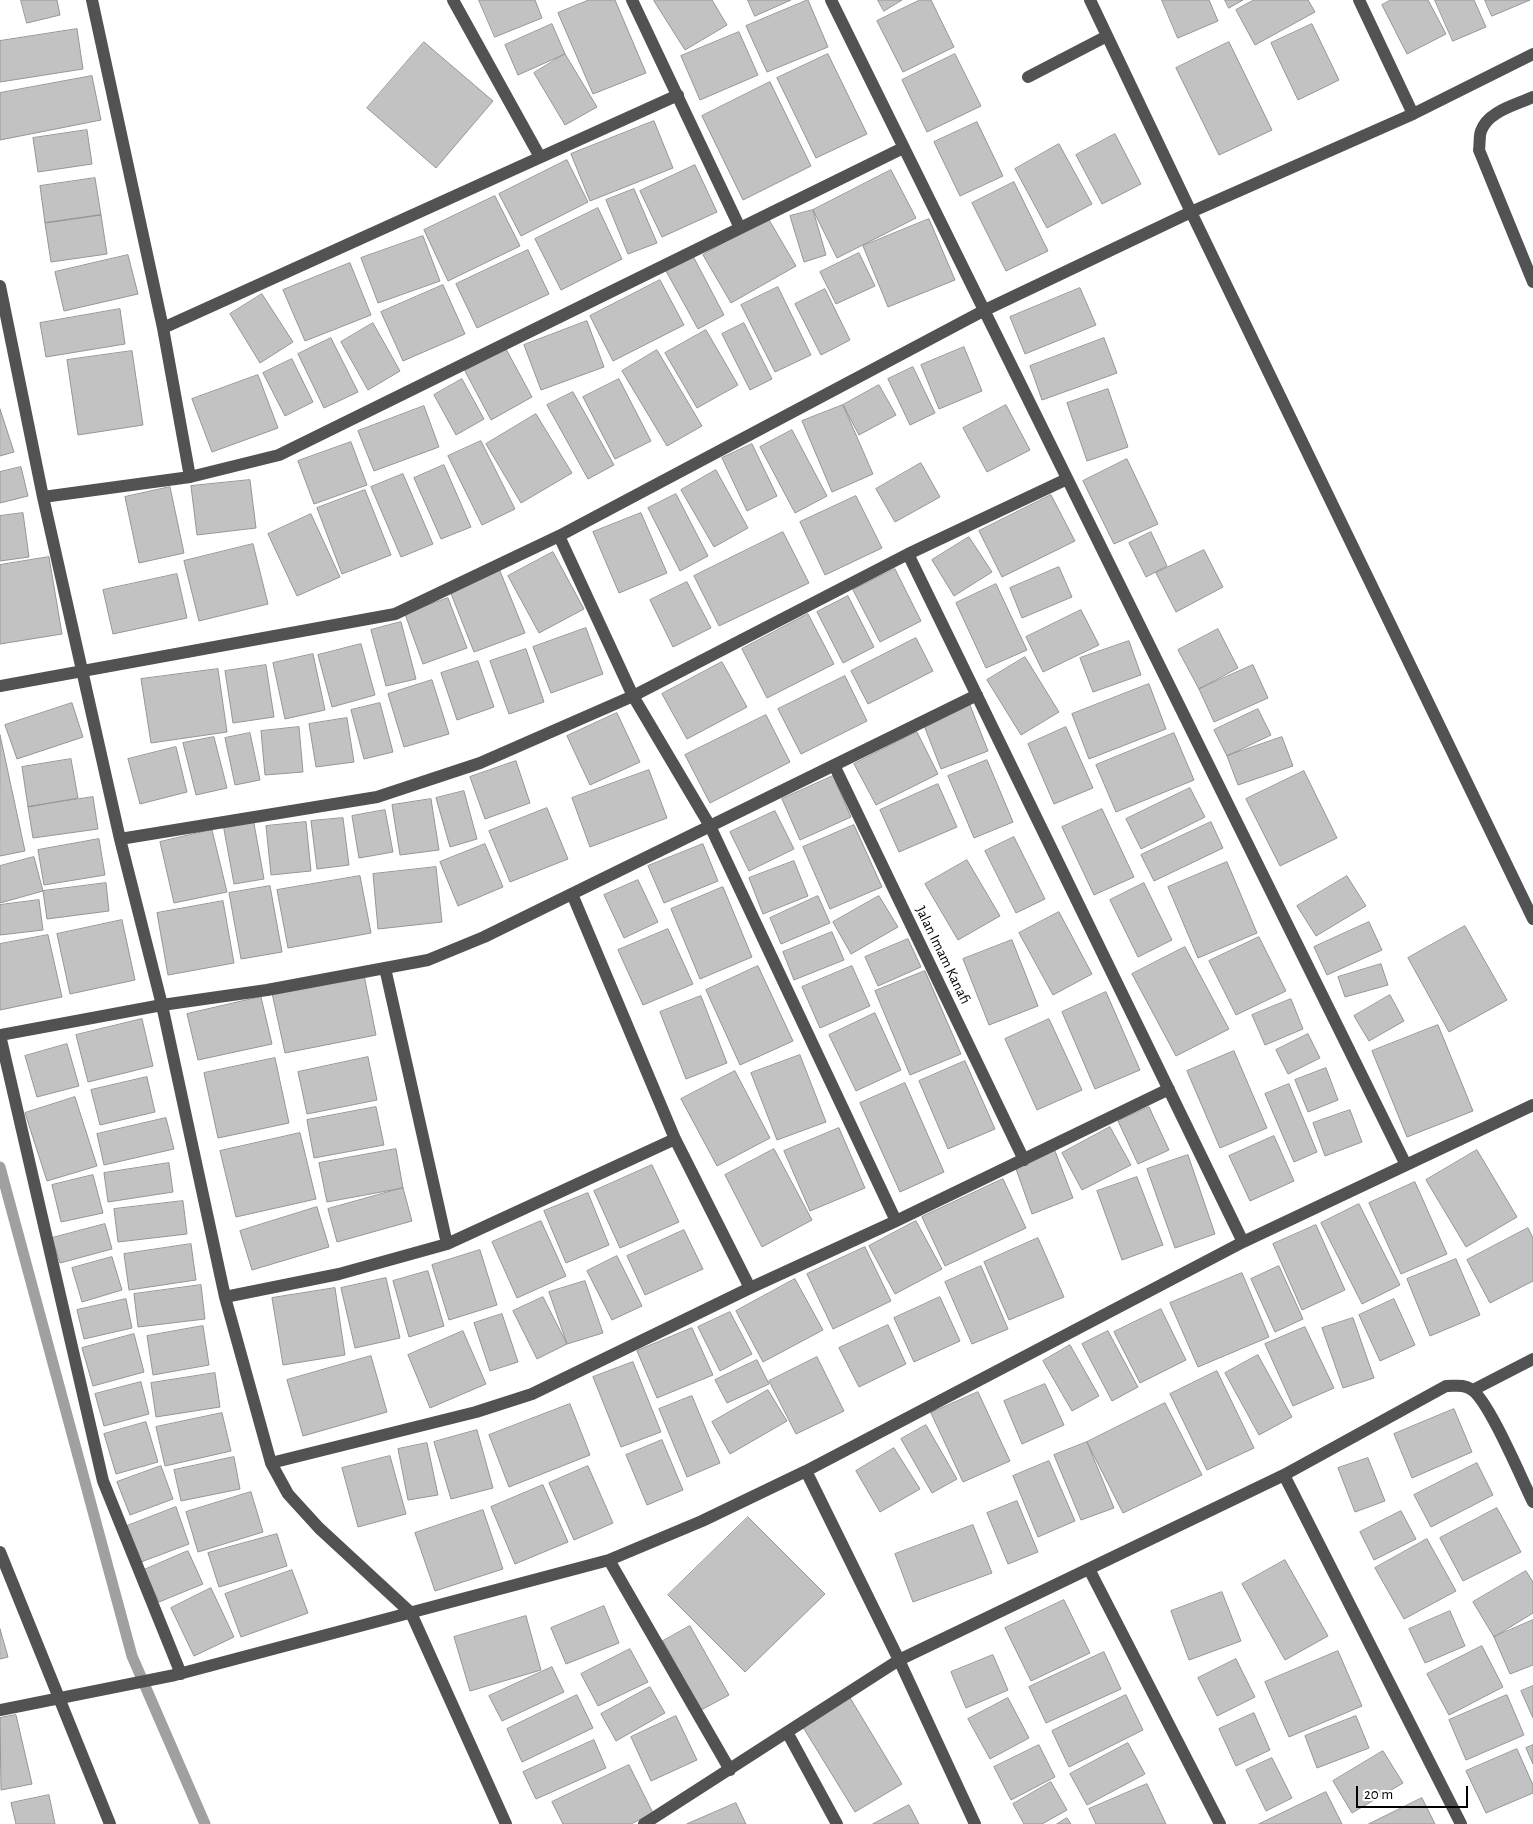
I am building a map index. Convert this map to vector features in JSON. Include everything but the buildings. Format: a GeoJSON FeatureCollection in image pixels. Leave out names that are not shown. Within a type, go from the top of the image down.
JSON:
{"type":"FeatureCollection","features":[{"type":"Feature","properties":{"kind":"street"},"geometry":{"type":"LineString","coordinates":[[92,0],[163,328],[190,476]]}},
{"type":"Feature","properties":{"kind":"street"},"geometry":{"type":"LineString","coordinates":[[453,0],[540,157]]}},
{"type":"Feature","properties":{"kind":"street"},"geometry":{"type":"LineString","coordinates":[[632,0],[740,228]]}},
{"type":"Feature","properties":{"kind":"street"},"geometry":{"type":"LineString","coordinates":[[831,0],[1406,1165]]}},
{"type":"Feature","properties":{"kind":"street"},"geometry":{"type":"LineString","coordinates":[[1090,0],[1533,919]]}},
{"type":"Feature","properties":{"kind":"street"},"geometry":{"type":"LineString","coordinates":[[1359,0],[1413,114]]}},
{"type":"Feature","properties":{"kind":"street"},"geometry":{"type":"LineString","coordinates":[[1028,77],[1107,36]]}},
{"type":"Feature","properties":{"kind":"street"},"geometry":{"type":"LineString","coordinates":[[0,686],[395,614],[559,536],[984,311],[1191,212],[1413,114],[1533,54]]}},
{"type":"Feature","properties":{"kind":"street"},"geometry":{"type":"LineString","coordinates":[[163,328],[678,95]]}},
{"type":"Feature","properties":{"kind":"street"},"geometry":{"type":"LineString","coordinates":[[1533,97],[1494,115],[1485,123],[1481,132],[1479,150],[1533,282]]}},
{"type":"Feature","properties":{"kind":"street"},"geometry":{"type":"LineString","coordinates":[[43,497],[190,476],[279,455],[903,148]]}},
{"type":"Feature","properties":{"kind":"street"},"geometry":{"type":"LineString","coordinates":[[0,286],[43,497],[120,839],[162,1005],[225,1297],[271,1463],[288,1494],[319,1528],[411,1613],[506,1824]]}},
{"type":"Feature","properties":{"kind":"street"},"geometry":{"type":"LineString","coordinates":[[120,839],[376,797],[480,763],[633,696],[908,554],[1067,479]]}},
{"type":"Feature","properties":{"kind":"street"},"geometry":{"type":"LineString","coordinates":[[559,536],[633,696],[710,826],[896,1221]]}},
{"type":"Feature","properties":{"kind":"street"},"geometry":{"type":"LineString","coordinates":[[908,554],[1243,1242]]}},
{"type":"Feature","properties":{"kind":"street"},"geometry":{"type":"LineString","coordinates":[[178,1674],[103,1481],[0,1035],[162,1005],[267,990],[428,960],[484,937],[977,695]]}},
{"type":"Feature","properties":{"kind":"street","name":"Jalan Imam Kanafi"},"geometry":{"type":"LineString","coordinates":[[834,765],[1024,1160]]}},
{"type":"Feature","properties":{"kind":"street"},"geometry":{"type":"LineString","coordinates":[[572,894],[676,1139],[750,1288]]}},
{"type":"Feature","properties":{"kind":"street"},"geometry":{"type":"LineString","coordinates":[[385,968],[447,1244]]}},
{"type":"Feature","properties":{"kind":"street"},"geometry":{"type":"LineString","coordinates":[[271,1463],[476,1412],[532,1394],[1169,1089]]}},
{"type":"Feature","properties":{"kind":"street"},"geometry":{"type":"LineString","coordinates":[[0,1710],[178,1674],[609,1560],[702,1521],[806,1471],[1243,1242],[1533,1105]]}},
{"type":"Feature","properties":{"kind":"street"},"geometry":{"type":"LineString","coordinates":[[225,1297],[340,1274],[447,1244],[676,1139]]}},
{"type":"Feature","properties":{"kind":"street"},"geometry":{"type":"LineString","coordinates":[[1473,1390],[1533,1359]]}},
{"type":"Feature","properties":{"kind":"street"},"geometry":{"type":"LineString","coordinates":[[644,1824],[899,1660],[1284,1475],[1446,1386],[1462,1385],[1473,1390],[1485,1405],[1533,1502]]}},
{"type":"Feature","properties":{"kind":"street"},"geometry":{"type":"LineString","coordinates":[[806,1471],[899,1660],[975,1824]]}},
{"type":"Feature","properties":{"kind":"street"},"geometry":{"type":"LineString","coordinates":[[1284,1475],[1461,1824]]}},
{"type":"Feature","properties":{"kind":"street"},"geometry":{"type":"LineString","coordinates":[[0,1552],[110,1824]]}},
{"type":"Feature","properties":{"kind":"street"},"geometry":{"type":"LineString","coordinates":[[609,1560],[730,1770]]}},
{"type":"Feature","properties":{"kind":"street"},"geometry":{"type":"LineString","coordinates":[[1089,1569],[1220,1824]]}},
{"type":"Feature","properties":{"kind":"street"},"geometry":{"type":"LineString","coordinates":[[787,1732],[837,1824]]}},
{"type":"Feature","properties":{"kind":"waterway"},"geometry":{"type":"LineString","coordinates":[[0,1167],[132,1656],[205,1824]]}}]}
